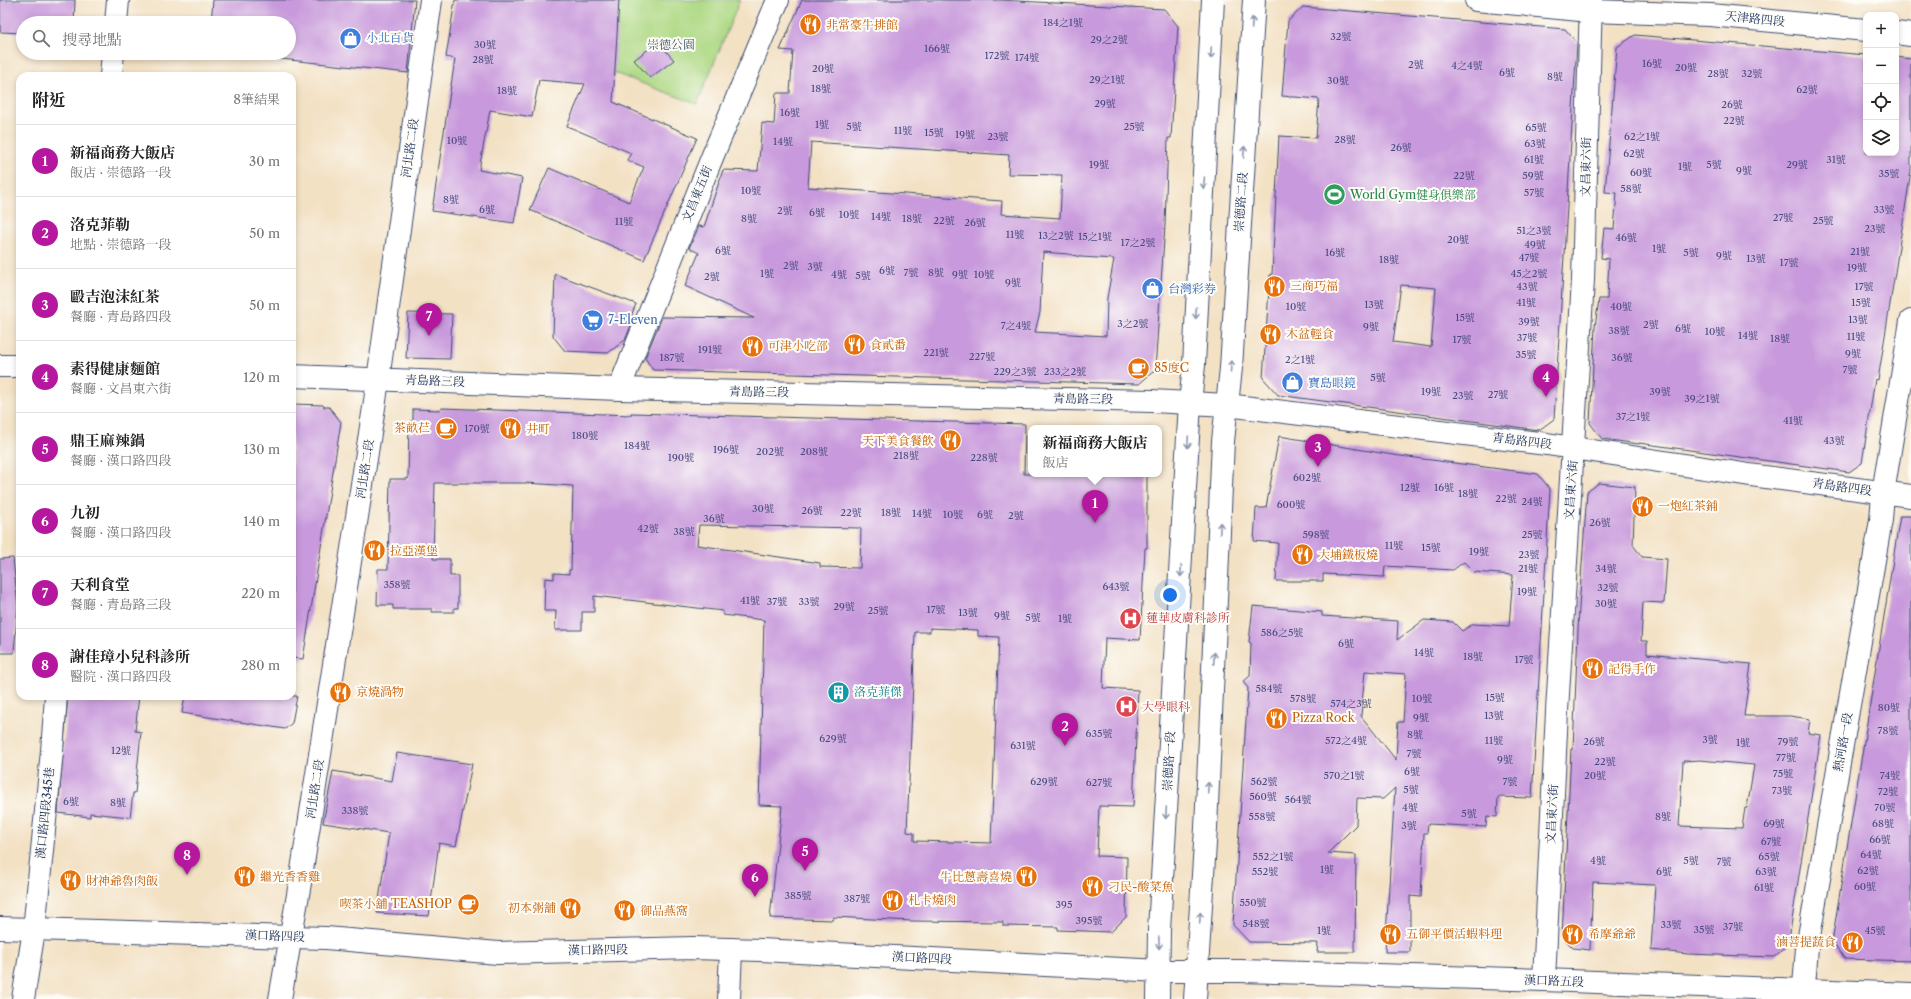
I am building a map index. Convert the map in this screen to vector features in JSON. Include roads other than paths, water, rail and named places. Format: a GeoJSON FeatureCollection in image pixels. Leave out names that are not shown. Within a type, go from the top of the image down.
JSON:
{"type":"FeatureCollection","features":[{"type":"Feature","properties":{"kind":"street"},"geometry":{"type":"LineString","coordinates":[[117,16],[118,0]]}},
{"type":"Feature","properties":{"kind":"street","name":"河北路二段"},"geometry":{"type":"LineString","coordinates":[[280,999],[291,937],[377,379],[431,0]]}},
{"type":"Feature","properties":{"kind":"street","name":"文昌東五街"},"geometry":{"type":"LineString","coordinates":[[619,389],[713,155],[778,0]]}},
{"type":"Feature","properties":{"kind":"street"},"geometry":{"type":"LineString","coordinates":[[1190,403],[1194,365],[1214,0]]}},
{"type":"Feature","properties":{"kind":"street","name":"崇德路二段"},"geometry":{"type":"LineString","coordinates":[[1227,405],[1231,368],[1254,0]]}},
{"type":"Feature","properties":{"kind":"street","name":"天津路四段"},"geometry":{"type":"LineString","coordinates":[[1476,0],[1591,5],[1863,30]]}},
{"type":"Feature","properties":{"kind":"street","name":"文昌東六街"},"geometry":{"type":"LineString","coordinates":[[1544,980],[1557,710],[1584,272],[1591,5]]}},
{"type":"Feature","properties":{"kind":"street"},"geometry":{"type":"LineString","coordinates":[[1899,33],[1911,35]]}},
{"type":"Feature","properties":{"kind":"street"},"geometry":{"type":"LineString","coordinates":[[111,72],[112,60]]}},
{"type":"Feature","properties":{"kind":"street","name":"熱河路一段"},"geometry":{"type":"LineString","coordinates":[[1803,995],[1807,948],[1881,520],[1883,493],[1911,321]]}},
{"type":"Feature","properties":{"kind":"street"},"geometry":{"type":"LineString","coordinates":[[0,366],[16,366]]}},
{"type":"Feature","properties":{"kind":"street","name":"青島路三段"},"geometry":{"type":"LineString","coordinates":[[296,376],[619,389],[1227,405]]}},
{"type":"Feature","properties":{"kind":"street","name":"崇德路一段"},"geometry":{"type":"LineString","coordinates":[[1158,999],[1160,971],[1159,930],[1190,403]]}},
{"type":"Feature","properties":{"kind":"street"},"geometry":{"type":"LineString","coordinates":[[1195,999],[1206,828],[1223,441],[1227,405]]}},
{"type":"Feature","properties":{"kind":"street","name":"青島路四段"},"geometry":{"type":"LineString","coordinates":[[1227,405],[1574,448],[1911,496]]}},
{"type":"Feature","properties":{"kind":"street","name":"漢口路四段345巷"},"geometry":{"type":"LineString","coordinates":[[23,999],[34,930],[56,700]]}},
{"type":"Feature","properties":{"kind":"street","name":"漢口路四段"},"geometry":{"type":"LineString","coordinates":[[0,928],[326,938],[498,953],[685,948],[731,949],[1160,971],[1196,971]]}},
{"type":"Feature","properties":{"kind":"street"},"geometry":{"type":"LineString","coordinates":[[728,999],[731,949]]}},
{"type":"Feature","properties":{"kind":"street","name":"漢口路五段"},"geometry":{"type":"LineString","coordinates":[[1196,971],[1544,980],[1803,995],[1911,994]]}},
{"type":"Feature","properties":{"kind":"place","name":"非常豪牛排館"},"geometry":{"type":"Point","coordinates":[811,25]}},
{"type":"Feature","properties":{"kind":"place","name":"小北百貨"},"geometry":{"type":"Point","coordinates":[350,38]}},
{"type":"Feature","properties":{"kind":"place","name":"World Gym健身俱樂部"},"geometry":{"type":"Point","coordinates":[1334,195]}},
{"type":"Feature","properties":{"kind":"place","name":"三商巧福"},"geometry":{"type":"Point","coordinates":[1275,286]}},
{"type":"Feature","properties":{"kind":"place","name":"台灣彩券"},"geometry":{"type":"Point","coordinates":[1152,289]}},
{"type":"Feature","properties":{"kind":"place","name":"7-Eleven"},"geometry":{"type":"Point","coordinates":[592,320]}},
{"type":"Feature","properties":{"kind":"place","name":"木盆輕食"},"geometry":{"type":"Point","coordinates":[1270,334]}},
{"type":"Feature","properties":{"kind":"place","name":"天利食堂"},"geometry":{"type":"Point","coordinates":[429,336]}},
{"type":"Feature","properties":{"kind":"place","name":"食貳番"},"geometry":{"type":"Point","coordinates":[855,345]}},
{"type":"Feature","properties":{"kind":"place","name":"可津小吃部"},"geometry":{"type":"Point","coordinates":[753,346]}},
{"type":"Feature","properties":{"kind":"place","name":"85度C"},"geometry":{"type":"Point","coordinates":[1138,368]}},
{"type":"Feature","properties":{"kind":"place","name":"寶島眼鏡"},"geometry":{"type":"Point","coordinates":[1293,383]}},
{"type":"Feature","properties":{"kind":"place","name":"素得健康麵館"},"geometry":{"type":"Point","coordinates":[1546,397]}},
{"type":"Feature","properties":{"kind":"place","name":"茶畝芢"},"geometry":{"type":"Point","coordinates":[446,428]}},
{"type":"Feature","properties":{"kind":"place","name":"井町"},"geometry":{"type":"Point","coordinates":[510,429]}},
{"type":"Feature","properties":{"kind":"place","name":"天下美食餐飲"},"geometry":{"type":"Point","coordinates":[950,441]}},
{"type":"Feature","properties":{"kind":"place","name":"毆吉泡沫紅茶"},"geometry":{"type":"Point","coordinates":[1318,467]}},
{"type":"Feature","properties":{"kind":"place","name":"一炮紅茶鋪"},"geometry":{"type":"Point","coordinates":[1643,506]}},
{"type":"Feature","properties":{"kind":"place","name":"新福商務大飯店"},"geometry":{"type":"Point","coordinates":[1095,523]}},
{"type":"Feature","properties":{"kind":"place","name":"拉亞漢堡"},"geometry":{"type":"Point","coordinates":[375,551]}},
{"type":"Feature","properties":{"kind":"place","name":"大埔鐵板燒"},"geometry":{"type":"Point","coordinates":[1303,555]}},
{"type":"Feature","properties":{"kind":"place","name":"蓮華皮膚科診所"},"geometry":{"type":"Point","coordinates":[1130,618]}},
{"type":"Feature","properties":{"kind":"place","name":"記得手作"},"geometry":{"type":"Point","coordinates":[1593,669]}},
{"type":"Feature","properties":{"kind":"place","name":"京燒渦物"},"geometry":{"type":"Point","coordinates":[341,692]}},
{"type":"Feature","properties":{"kind":"place","name":"洛克菲傑"},"geometry":{"type":"Point","coordinates":[838,692]}},
{"type":"Feature","properties":{"kind":"place","name":"大學眼科"},"geometry":{"type":"Point","coordinates":[1126,707]}},
{"type":"Feature","properties":{"kind":"place","name":"Pizza Rock"},"geometry":{"type":"Point","coordinates":[1277,718]}},
{"type":"Feature","properties":{"kind":"place","name":"洛克菲勒"},"geometry":{"type":"Point","coordinates":[1065,746]}},
{"type":"Feature","properties":{"kind":"place","name":"鼎王麻辣鍋"},"geometry":{"type":"Point","coordinates":[805,871]}},
{"type":"Feature","properties":{"kind":"place","name":"謝佳璋小兒科診所"},"geometry":{"type":"Point","coordinates":[187,875]}},
{"type":"Feature","properties":{"kind":"place","name":"繼光香香雞"},"geometry":{"type":"Point","coordinates":[245,877]}},
{"type":"Feature","properties":{"kind":"place","name":"牛比蔥壽喜燒"},"geometry":{"type":"Point","coordinates":[1027,877]}},
{"type":"Feature","properties":{"kind":"place","name":"財神爺魯肉飯"},"geometry":{"type":"Point","coordinates":[71,881]}},
{"type":"Feature","properties":{"kind":"place","name":"刁民-酸菜魚"},"geometry":{"type":"Point","coordinates":[1093,887]}},
{"type":"Feature","properties":{"kind":"place","name":"九初"},"geometry":{"type":"Point","coordinates":[755,897]}},
{"type":"Feature","properties":{"kind":"place","name":"札卡燒肉"},"geometry":{"type":"Point","coordinates":[893,900]}},
{"type":"Feature","properties":{"kind":"place","name":"喫茶小舖 TEASHOP"},"geometry":{"type":"Point","coordinates":[468,904]}},
{"type":"Feature","properties":{"kind":"place","name":"初本粥舖"},"geometry":{"type":"Point","coordinates":[571,908]}},
{"type":"Feature","properties":{"kind":"place","name":"御品燕窩"},"geometry":{"type":"Point","coordinates":[625,911]}},
{"type":"Feature","properties":{"kind":"place","name":"五御平價活蝦料理"},"geometry":{"type":"Point","coordinates":[1391,934]}},
{"type":"Feature","properties":{"kind":"place","name":"希摩爺爺"},"geometry":{"type":"Point","coordinates":[1573,934]}},
{"type":"Feature","properties":{"kind":"place","name":"滷菩提蔬食"},"geometry":{"type":"Point","coordinates":[1852,942]}},
{"type":"Feature","properties":{"kind":"park label","name":"崇德公園"},"geometry":{"type":"Point","coordinates":[671,45]}}]}
